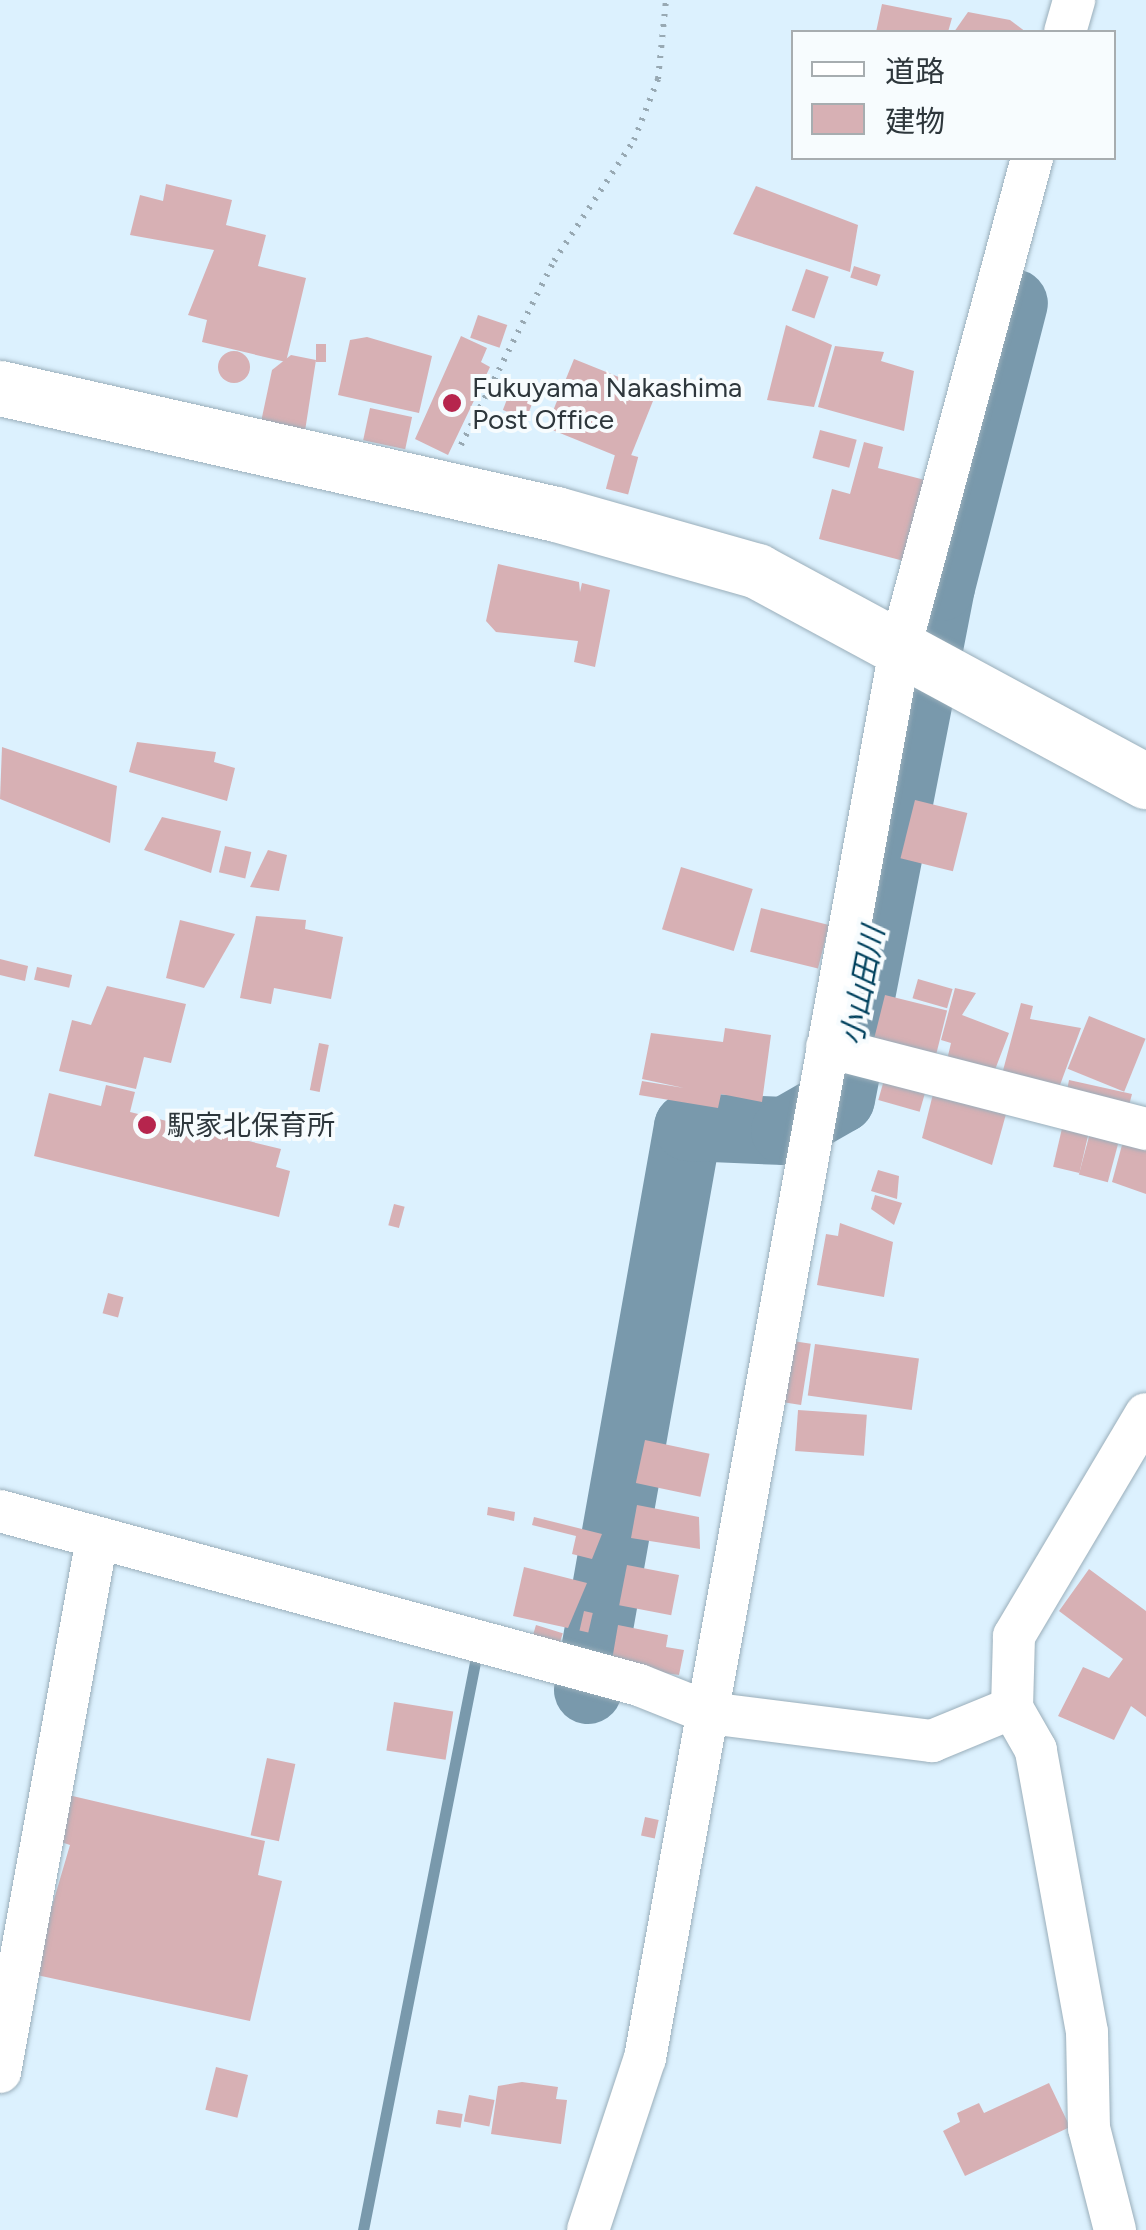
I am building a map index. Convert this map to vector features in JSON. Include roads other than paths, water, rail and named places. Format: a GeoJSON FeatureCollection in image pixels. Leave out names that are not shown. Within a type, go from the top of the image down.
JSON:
{"type":"FeatureCollection","features":[{"type":"Feature","properties":{"kind":"street"},"geometry":{"type":"LineString","coordinates":[[1066,30],[1074,0]]}},
{"type":"Feature","properties":{"kind":"street"},"geometry":{"type":"LineString","coordinates":[[588,2230],[644,2058],[901,644],[1031,160]]}},
{"type":"Feature","properties":{"kind":"street"},"geometry":{"type":"LineString","coordinates":[[0,388],[447,489],[757,571],[901,644],[1146,781]]}},
{"type":"Feature","properties":{"kind":"street"},"geometry":{"type":"LineString","coordinates":[[827,1047],[1146,1129]]}},
{"type":"Feature","properties":{"kind":"street"},"geometry":{"type":"LineString","coordinates":[[1115,2230],[1089,2128],[1087,2032],[1036,1750],[1012,1708],[1014,1636],[1146,1414]]}},
{"type":"Feature","properties":{"kind":"street"},"geometry":{"type":"LineString","coordinates":[[0,1512],[638,1685],[709,1713],[932,1741],[1012,1708]]}},
{"type":"Feature","properties":{"kind":"street"},"geometry":{"type":"LineString","coordinates":[[0,2072],[96,1539]]}},
{"type":"Feature","properties":{"kind":"waterway","name":"小山田川"},"geometry":{"type":"LineString","coordinates":[[588,1690],[688,1127],[785,1131],[841,1099],[941,587],[1014,303]]}},
{"type":"Feature","properties":{"kind":"waterway"},"geometry":{"type":"LineString","coordinates":[[363,2230],[476,1657]]}},
{"type":"Feature","properties":{"kind":"place","name":"Fukuyama Nakashima Post Office"},"geometry":{"type":"Point","coordinates":[452,403]}},
{"type":"Feature","properties":{"kind":"place","name":"駅家北保育所"},"geometry":{"type":"Point","coordinates":[147,1125]}}]}
